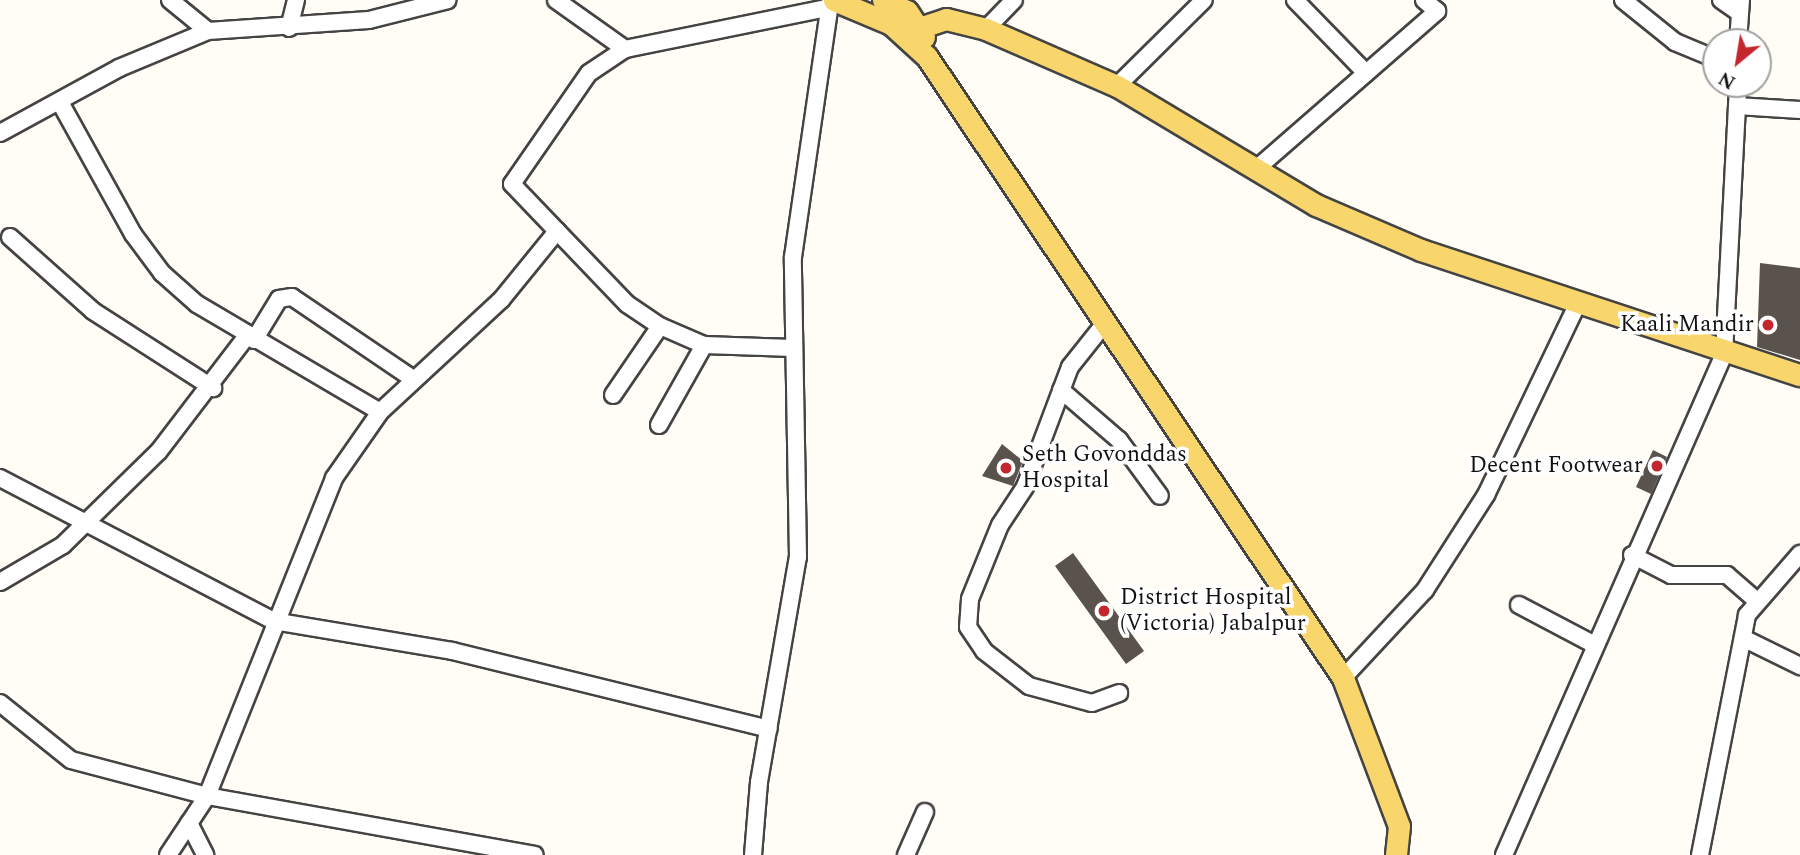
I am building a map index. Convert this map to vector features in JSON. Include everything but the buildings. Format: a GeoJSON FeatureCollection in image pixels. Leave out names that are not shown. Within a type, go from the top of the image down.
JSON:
{"type":"FeatureCollection","features":[{"type":"Feature","properties":{"kind":"main road"},"geometry":{"type":"LineString","coordinates":[[883,0],[912,29],[927,57],[1343,678],[1399,826],[1396,855]]}},
{"type":"Feature","properties":{"kind":"main road"},"geometry":{"type":"LineString","coordinates":[[831,3],[912,29],[946,19],[986,29],[1117,86],[1316,205],[1421,250],[1724,354],[1800,375]]}},
{"type":"Feature","properties":{"kind":"street"},"geometry":{"type":"LineString","coordinates":[[170,0],[208,32]]}},
{"type":"Feature","properties":{"kind":"street"},"geometry":{"type":"LineString","coordinates":[[289,28],[296,0]]}},
{"type":"Feature","properties":{"kind":"street"},"geometry":{"type":"LineString","coordinates":[[0,133],[61,104],[119,68],[208,32],[369,20],[448,0]]}},
{"type":"Feature","properties":{"kind":"street"},"geometry":{"type":"LineString","coordinates":[[556,0],[625,49]]}},
{"type":"Feature","properties":{"kind":"street"},"geometry":{"type":"LineString","coordinates":[[986,29],[1014,0]]}},
{"type":"Feature","properties":{"kind":"street"},"geometry":{"type":"LineString","coordinates":[[1117,86],[1204,0]]}},
{"type":"Feature","properties":{"kind":"street"},"geometry":{"type":"LineString","coordinates":[[1295,0],[1366,73]]}},
{"type":"Feature","properties":{"kind":"street"},"geometry":{"type":"LineString","coordinates":[[1623,0],[1675,42],[1702,53]]}},
{"type":"Feature","properties":{"kind":"street"},"geometry":{"type":"LineString","coordinates":[[1721,0],[1739,6],[1738,28]]}},
{"type":"Feature","properties":{"kind":"street"},"geometry":{"type":"LineString","coordinates":[[753,855],[769,729],[798,557],[793,257],[831,3],[625,49],[589,73],[515,173],[517,195],[627,304],[660,326],[704,345],[793,348]]}},
{"type":"Feature","properties":{"kind":"street"},"geometry":{"type":"LineString","coordinates":[[1255,170],[1366,73],[1436,4]]}},
{"type":"Feature","properties":{"kind":"street"},"geometry":{"type":"LineString","coordinates":[[1504,855],[1632,555],[1724,354],[1737,98]]}},
{"type":"Feature","properties":{"kind":"street"},"geometry":{"type":"LineString","coordinates":[[61,104],[133,234],[162,273],[251,338],[380,412]]}},
{"type":"Feature","properties":{"kind":"street"},"geometry":{"type":"LineString","coordinates":[[1737,106],[1800,110]]}},
{"type":"Feature","properties":{"kind":"street"},"geometry":{"type":"LineString","coordinates":[[168,855],[207,796],[273,621],[334,478],[380,412],[501,299],[557,232]]}},
{"type":"Feature","properties":{"kind":"street"},"geometry":{"type":"LineString","coordinates":[[10,237],[93,311],[212,388]]}},
{"type":"Feature","properties":{"kind":"street"},"geometry":{"type":"LineString","coordinates":[[0,582],[84,526],[212,388],[279,299],[292,297],[413,379]]}},
{"type":"Feature","properties":{"kind":"street"},"geometry":{"type":"LineString","coordinates":[[1343,678],[1425,590],[1486,495],[1578,303]]}},
{"type":"Feature","properties":{"kind":"street"},"geometry":{"type":"LineString","coordinates":[[1105,323],[1070,367],[1025,487],[1000,525],[970,599],[968,627],[984,651],[1029,686],[1079,702],[1119,693]]}},
{"type":"Feature","properties":{"kind":"street"},"geometry":{"type":"LineString","coordinates":[[613,395],[660,326]]}},
{"type":"Feature","properties":{"kind":"street"},"geometry":{"type":"LineString","coordinates":[[659,425],[704,345]]}},
{"type":"Feature","properties":{"kind":"street"},"geometry":{"type":"LineString","coordinates":[[1061,390],[1119,440],[1160,496]]}},
{"type":"Feature","properties":{"kind":"street"},"geometry":{"type":"LineString","coordinates":[[0,478],[84,526],[273,621],[452,651],[769,729]]}},
{"type":"Feature","properties":{"kind":"street"},"geometry":{"type":"LineString","coordinates":[[1700,855],[1743,638],[1755,599],[1800,554]]}},
{"type":"Feature","properties":{"kind":"street"},"geometry":{"type":"LineString","coordinates":[[1632,555],[1671,575],[1727,575],[1755,599]]}},
{"type":"Feature","properties":{"kind":"street"},"geometry":{"type":"LineString","coordinates":[[1519,605],[1593,644]]}},
{"type":"Feature","properties":{"kind":"street"},"geometry":{"type":"LineString","coordinates":[[1743,638],[1800,666]]}},
{"type":"Feature","properties":{"kind":"street"},"geometry":{"type":"LineString","coordinates":[[0,703],[71,760],[207,796],[535,855]]}},
{"type":"Feature","properties":{"kind":"street"},"geometry":{"type":"LineString","coordinates":[[906,855],[925,812]]}},
{"type":"Feature","properties":{"kind":"street"},"geometry":{"type":"LineString","coordinates":[[189,824],[205,855]]}},
{"type":"Feature","properties":{"kind":"place","name":"Kaali Mandir"},"geometry":{"type":"Point","coordinates":[1768,325]}},
{"type":"Feature","properties":{"kind":"place","name":"Decent Footwear"},"geometry":{"type":"Point","coordinates":[1657,466]}},
{"type":"Feature","properties":{"kind":"place","name":"Seth Govonddas Hospital"},"geometry":{"type":"Point","coordinates":[1006,468]}},
{"type":"Feature","properties":{"kind":"place","name":"District Hospital (Victoria) Jabalpur"},"geometry":{"type":"Point","coordinates":[1104,611]}}]}
